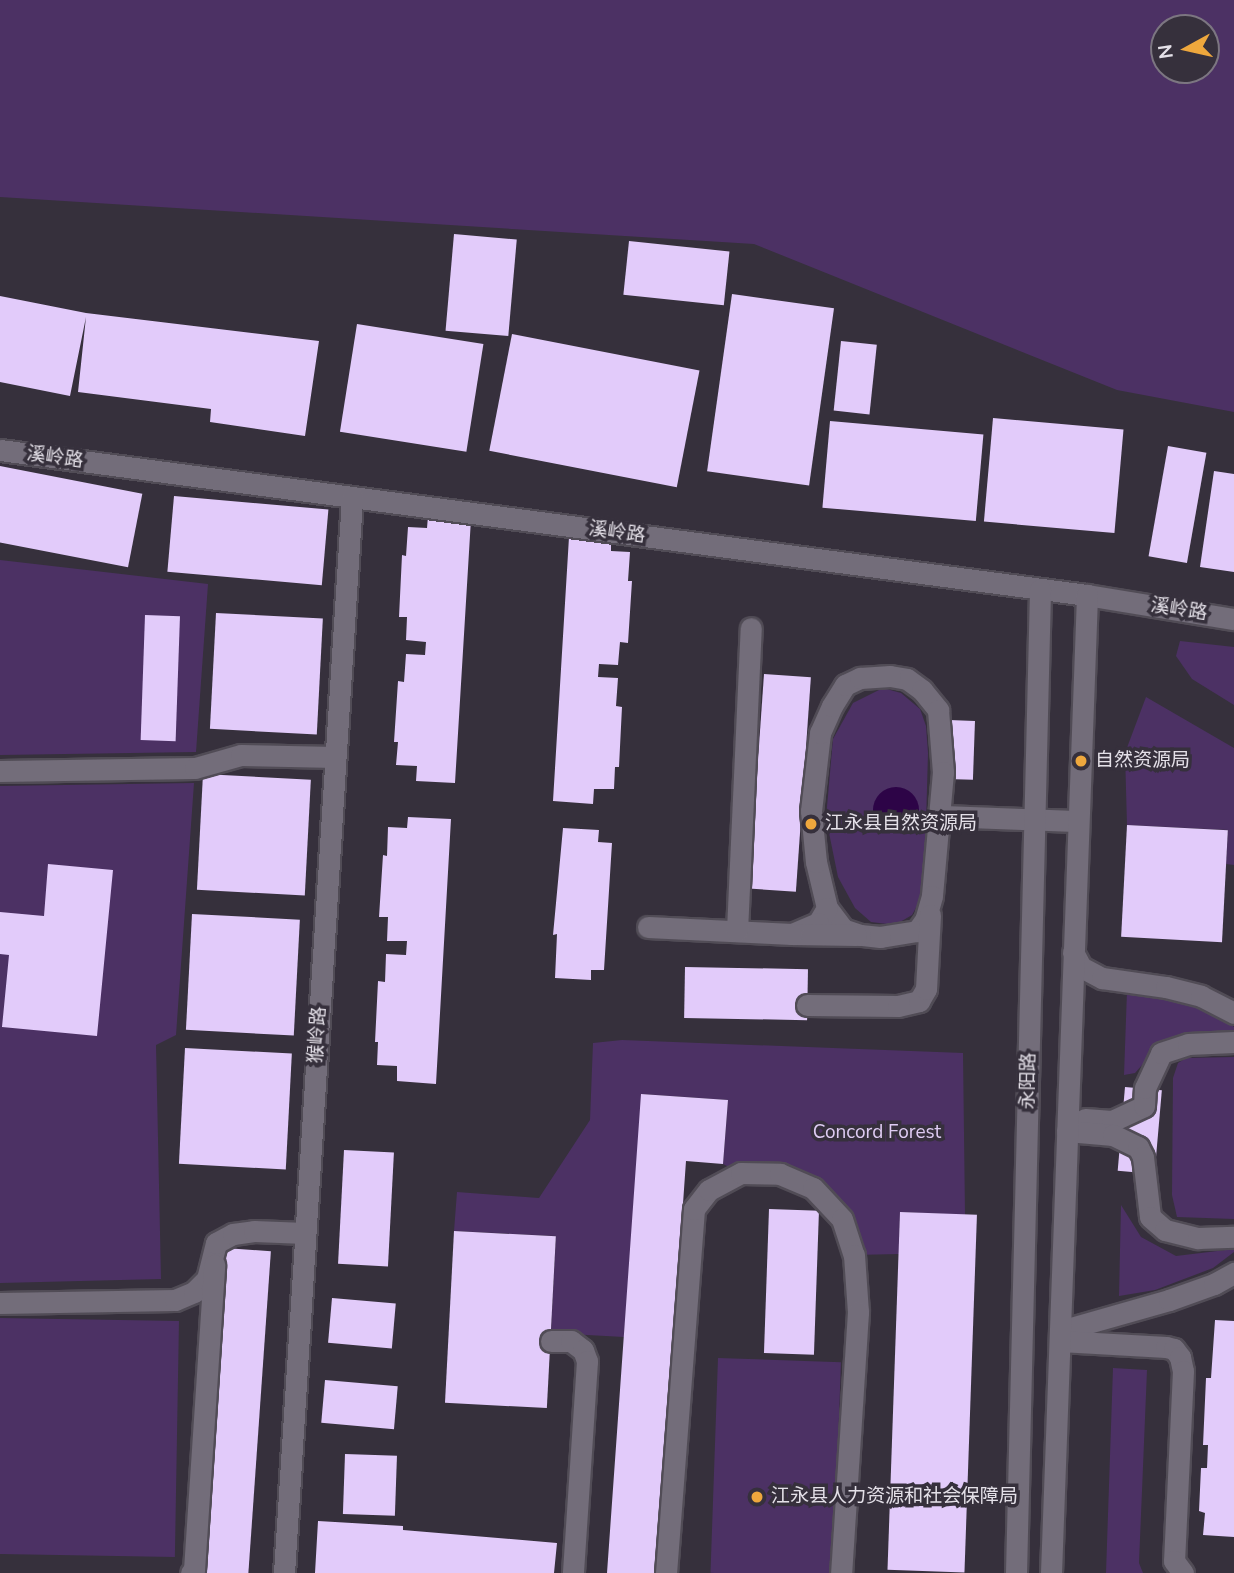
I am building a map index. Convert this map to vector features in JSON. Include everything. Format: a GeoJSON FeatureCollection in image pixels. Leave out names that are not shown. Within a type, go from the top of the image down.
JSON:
{"type":"FeatureCollection","features":[{"type":"Feature","properties":{"kind":"street","name":"溪岭路"},"geometry":{"type":"LineString","coordinates":[[0,450],[1087,595],[1234,619]]}},
{"type":"Feature","properties":{"kind":"street","name":"猴岭路"},"geometry":{"type":"LineString","coordinates":[[284,1573],[352,497]]}},
{"type":"Feature","properties":{"kind":"street","name":"永阳路"},"geometry":{"type":"LineString","coordinates":[[1016,1573],[1040,589]]}},
{"type":"Feature","properties":{"kind":"street","name":"永阳路"},"geometry":{"type":"LineString","coordinates":[[1051,1573],[1087,595]]}},
{"type":"Feature","properties":{"kind":"street"},"geometry":{"type":"LineString","coordinates":[[737,931],[751,628]]}},
{"type":"Feature","properties":{"kind":"street"},"geometry":{"type":"LineString","coordinates":[[792,934],[818,923],[825,916],[827,908],[815,849],[811,811],[820,733],[845,685],[860,678],[890,676],[906,679],[922,690],[938,710],[943,772],[930,901],[926,989],[919,1000],[910,1006],[807,1005]]}},
{"type":"Feature","properties":{"kind":"street"},"geometry":{"type":"LineString","coordinates":[[0,771],[195,768],[241,755],[335,757]]}},
{"type":"Feature","properties":{"kind":"street"},"geometry":{"type":"LineString","coordinates":[[940,816],[1078,821]]}},
{"type":"Feature","properties":{"kind":"street"},"geometry":{"type":"LineString","coordinates":[[648,927],[792,934],[900,935],[917,931],[925,920],[930,901]]}},
{"type":"Feature","properties":{"kind":"street"},"geometry":{"type":"LineString","coordinates":[[827,908],[843,929],[860,935]]}},
{"type":"Feature","properties":{"kind":"street"},"geometry":{"type":"LineString","coordinates":[[900,935],[920,941],[927,963]]}},
{"type":"Feature","properties":{"kind":"street"},"geometry":{"type":"LineString","coordinates":[[1073,952],[1081,967],[1102,978],[1166,987],[1201,996],[1234,1013]]}},
{"type":"Feature","properties":{"kind":"street"},"geometry":{"type":"LineString","coordinates":[[1067,1125],[1112,1121],[1143,1107],[1145,1088],[1161,1053],[1188,1044],[1234,1042]]}},
{"type":"Feature","properties":{"kind":"street"},"geometry":{"type":"LineString","coordinates":[[1067,1125],[1113,1135],[1138,1147],[1143,1157],[1150,1217],[1165,1230],[1198,1238],[1234,1237]]}},
{"type":"Feature","properties":{"kind":"street"},"geometry":{"type":"LineString","coordinates":[[666,1573],[694,1209],[709,1190],[741,1173],[780,1174],[813,1188],[842,1219],[854,1255],[859,1312],[841,1573]]}},
{"type":"Feature","properties":{"kind":"street"},"geometry":{"type":"LineString","coordinates":[[0,1303],[175,1300],[194,1292],[207,1279],[216,1243],[233,1234],[254,1231],[305,1233]]}},
{"type":"Feature","properties":{"kind":"street"},"geometry":{"type":"LineString","coordinates":[[191,1573],[195,1553],[216,1243]]}},
{"type":"Feature","properties":{"kind":"street"},"geometry":{"type":"LineString","coordinates":[[1060,1336],[1214,1284],[1234,1273]]}},
{"type":"Feature","properties":{"kind":"street"},"geometry":{"type":"LineString","coordinates":[[1060,1336],[1166,1347],[1174,1349],[1180,1357],[1183,1371],[1174,1561],[1183,1573]]}},
{"type":"Feature","properties":{"kind":"street"},"geometry":{"type":"LineString","coordinates":[[551,1340],[571,1341],[583,1350],[587,1361],[573,1573]]}},
{"type":"Feature","properties":{"kind":"green space"},"geometry":{"type":"Polygon","coordinates":[[[0,0],[1234,0],[1234,412],[1117,390],[754,244],[0,197],[0,0]]]}},
{"type":"Feature","properties":{"kind":"green space"},"geometry":{"type":"Polygon","coordinates":[[[0,560],[208,584],[196,752],[0,755],[0,560]]]}},
{"type":"Feature","properties":{"kind":"green space"},"geometry":{"type":"Polygon","coordinates":[[[1180,641],[1234,647],[1234,705],[1192,679],[1176,656],[1180,641]]]}},
{"type":"Feature","properties":{"kind":"green space"},"geometry":{"type":"Polygon","coordinates":[[[883,688],[901,693],[920,709],[926,726],[928,753],[924,893],[912,915],[895,925],[871,922],[855,908],[838,877],[826,818],[833,739],[853,703],[883,688]]]}},
{"type":"Feature","properties":{"kind":"green space"},"geometry":{"type":"Polygon","coordinates":[[[1146,697],[1234,748],[1234,865],[1226,864],[1228,830],[1127,825],[1125,753],[1146,697]]]}},
{"type":"Feature","properties":{"kind":"green space"},"geometry":{"type":"Polygon","coordinates":[[[194,783],[176,1035],[156,1045],[161,1279],[0,1283],[0,786],[194,783]]]}},
{"type":"Feature","properties":{"kind":"green space"},"geometry":{"type":"Polygon","coordinates":[[[1127,991],[1214,1011],[1234,1027],[1234,1036],[1158,1047],[1135,1073],[1124,1075],[1127,991]]]}},
{"type":"Feature","properties":{"kind":"green space","name":"Concord Forest"},"geometry":{"type":"Polygon","coordinates":[[[622,1040],[963,1053],[965,1215],[900,1212],[899,1254],[854,1255],[813,1188],[741,1173],[723,1164],[728,1100],[642,1094],[624,1337],[551,1333],[556,1236],[454,1231],[457,1192],[539,1198],[590,1120],[593,1043],[622,1040]]]}},
{"type":"Feature","properties":{"kind":"green space"},"geometry":{"type":"Polygon","coordinates":[[[1234,1057],[1234,1219],[1177,1217],[1172,1195],[1173,1078],[1178,1063],[1186,1058],[1234,1057]]]}},
{"type":"Feature","properties":{"kind":"green space"},"geometry":{"type":"Polygon","coordinates":[[[1121,1205],[1141,1237],[1176,1256],[1234,1249],[1234,1252],[1213,1268],[1155,1290],[1119,1296],[1121,1205]]]}},
{"type":"Feature","properties":{"kind":"green space"},"geometry":{"type":"Polygon","coordinates":[[[0,1318],[179,1321],[175,1557],[0,1554],[0,1318]]]}},
{"type":"Feature","properties":{"kind":"green space"},"geometry":{"type":"Polygon","coordinates":[[[718,1358],[841,1362],[834,1573],[710,1573],[718,1358]]]}},
{"type":"Feature","properties":{"kind":"green space"},"geometry":{"type":"Polygon","coordinates":[[[1113,1368],[1147,1370],[1139,1563],[1143,1573],[1106,1573],[1113,1368]]]}},
{"type":"Feature","properties":{"kind":"shaded area"},"geometry":{"type":"Polygon","coordinates":[[[896,787],[912,794],[919,810],[912,826],[896,833],[880,826],[873,810],[880,794],[896,787]]]}},
{"type":"Feature","properties":{"kind":"building"},"geometry":{"type":"Polygon","coordinates":[[[454,234],[517,239],[508,336],[446,331],[454,234]]]}},
{"type":"Feature","properties":{"kind":"building"},"geometry":{"type":"Polygon","coordinates":[[[629,241],[729,252],[724,305],[623,295],[629,241]]]}},
{"type":"Feature","properties":{"kind":"building"},"geometry":{"type":"Polygon","coordinates":[[[732,294],[834,308],[809,486],[707,471],[732,294]]]}},
{"type":"Feature","properties":{"kind":"building"},"geometry":{"type":"Polygon","coordinates":[[[0,296],[86,313],[319,341],[305,436],[210,422],[211,409],[78,392],[86,317],[70,396],[0,382],[0,296]]]}},
{"type":"Feature","properties":{"kind":"building"},"geometry":{"type":"Polygon","coordinates":[[[357,324],[483,344],[466,452],[340,432],[357,324]]]}},
{"type":"Feature","properties":{"kind":"building"},"geometry":{"type":"Polygon","coordinates":[[[512,334],[699,370],[677,487],[489,451],[512,334]]]}},
{"type":"Feature","properties":{"kind":"building"},"geometry":{"type":"Polygon","coordinates":[[[841,341],[877,345],[869,414],[834,411],[841,341]]]}},
{"type":"Feature","properties":{"kind":"building"},"geometry":{"type":"Polygon","coordinates":[[[993,418],[1124,429],[1114,533],[984,522],[993,418]]]}},
{"type":"Feature","properties":{"kind":"building"},"geometry":{"type":"Polygon","coordinates":[[[830,421],[983,434],[976,521],[822,508],[830,421]]]}},
{"type":"Feature","properties":{"kind":"building"},"geometry":{"type":"Polygon","coordinates":[[[1168,446],[1206,453],[1187,563],[1149,556],[1168,446]]]}},
{"type":"Feature","properties":{"kind":"building"},"geometry":{"type":"Polygon","coordinates":[[[0,466],[142,494],[128,567],[0,542],[0,466]]]}},
{"type":"Feature","properties":{"kind":"building"},"geometry":{"type":"Polygon","coordinates":[[[1214,471],[1234,474],[1234,572],[1200,567],[1214,471]]]}},
{"type":"Feature","properties":{"kind":"building"},"geometry":{"type":"Polygon","coordinates":[[[174,496],[328,510],[322,585],[167,572],[174,496]]]}},
{"type":"Feature","properties":{"kind":"building"},"geometry":{"type":"Polygon","coordinates":[[[428,516],[471,519],[455,783],[416,781],[417,766],[396,765],[398,742],[394,742],[398,681],[404,682],[406,654],[425,655],[426,642],[406,640],[407,617],[399,617],[402,555],[406,556],[408,527],[427,528],[428,516]]]}},
{"type":"Feature","properties":{"kind":"building"},"geometry":{"type":"Polygon","coordinates":[[[569,537],[611,539],[611,551],[630,552],[628,581],[632,581],[628,643],[620,642],[618,665],[599,664],[598,677],[618,678],[616,706],[622,707],[619,767],[615,767],[614,789],[594,789],[593,804],[553,801],[569,537]]]}},
{"type":"Feature","properties":{"kind":"building"},"geometry":{"type":"Polygon","coordinates":[[[216,613],[323,619],[317,734],[210,729],[216,613]]]}},
{"type":"Feature","properties":{"kind":"building"},"geometry":{"type":"Polygon","coordinates":[[[145,615],[180,616],[176,741],[141,740],[145,615]]]}},
{"type":"Feature","properties":{"kind":"building"},"geometry":{"type":"Polygon","coordinates":[[[764,674],[811,677],[796,892],[749,888],[764,674]]]}},
{"type":"Feature","properties":{"kind":"building"},"geometry":{"type":"Polygon","coordinates":[[[949,720],[975,721],[973,780],[947,779],[949,720]]]}},
{"type":"Feature","properties":{"kind":"building"},"geometry":{"type":"Polygon","coordinates":[[[203,774],[311,780],[305,895],[197,890],[203,774]]]}},
{"type":"Feature","properties":{"kind":"building"},"geometry":{"type":"Polygon","coordinates":[[[408,817],[451,819],[436,1084],[397,1081],[397,1066],[377,1065],[378,1042],[375,1042],[378,981],[385,982],[386,954],[406,955],[407,941],[387,941],[388,917],[379,917],[383,855],[387,856],[388,827],[407,828],[408,817]]]}},
{"type":"Feature","properties":{"kind":"building"},"geometry":{"type":"Polygon","coordinates":[[[1127,825],[1228,830],[1222,942],[1121,937],[1127,825]]]}},
{"type":"Feature","properties":{"kind":"building"},"geometry":{"type":"Polygon","coordinates":[[[563,828],[599,830],[598,842],[612,843],[604,970],[591,970],[591,980],[555,978],[557,934],[553,935],[563,828]]]}},
{"type":"Feature","properties":{"kind":"building"},"geometry":{"type":"Polygon","coordinates":[[[48,864],[113,870],[97,1036],[2,1027],[9,955],[0,954],[0,912],[44,916],[48,864]]]}},
{"type":"Feature","properties":{"kind":"building"},"geometry":{"type":"Polygon","coordinates":[[[192,914],[300,920],[294,1035],[186,1030],[192,914]]]}},
{"type":"Feature","properties":{"kind":"building"},"geometry":{"type":"Polygon","coordinates":[[[685,967],[808,969],[807,1020],[684,1018],[685,967]]]}},
{"type":"Feature","properties":{"kind":"building"},"geometry":{"type":"Polygon","coordinates":[[[185,1048],[292,1054],[286,1169],[179,1164],[185,1048]]]}},
{"type":"Feature","properties":{"kind":"building"},"geometry":{"type":"Polygon","coordinates":[[[1125,1087],[1162,1090],[1155,1174],[1118,1171],[1125,1087]]]}},
{"type":"Feature","properties":{"kind":"building"},"geometry":{"type":"Polygon","coordinates":[[[641,1094],[728,1100],[723,1164],[686,1161],[657,1573],[607,1573],[641,1094]]]}},
{"type":"Feature","properties":{"kind":"building"},"geometry":{"type":"Polygon","coordinates":[[[344,1150],[394,1153],[388,1266],[338,1264],[344,1150]]]}},
{"type":"Feature","properties":{"kind":"building"},"geometry":{"type":"Polygon","coordinates":[[[769,1209],[819,1211],[814,1355],[764,1353],[769,1209]]]}},
{"type":"Feature","properties":{"kind":"building"},"geometry":{"type":"Polygon","coordinates":[[[900,1212],[977,1215],[964,1572],[888,1570],[900,1212]]]}},
{"type":"Feature","properties":{"kind":"building"},"geometry":{"type":"Polygon","coordinates":[[[454,1231],[556,1236],[547,1408],[445,1403],[454,1231]]]}},
{"type":"Feature","properties":{"kind":"building"},"geometry":{"type":"Polygon","coordinates":[[[225,1248],[271,1251],[248,1573],[202,1573],[225,1248]]]}},
{"type":"Feature","properties":{"kind":"building"},"geometry":{"type":"Polygon","coordinates":[[[332,1298],[396,1304],[392,1348],[328,1343],[332,1298]]]}},
{"type":"Feature","properties":{"kind":"building"},"geometry":{"type":"Polygon","coordinates":[[[1215,1320],[1234,1321],[1234,1537],[1203,1535],[1205,1513],[1199,1511],[1201,1468],[1207,1468],[1208,1445],[1203,1445],[1206,1378],[1211,1378],[1215,1320]]]}},
{"type":"Feature","properties":{"kind":"building"},"geometry":{"type":"Polygon","coordinates":[[[325,1380],[398,1386],[394,1429],[321,1423],[325,1380]]]}},
{"type":"Feature","properties":{"kind":"building"},"geometry":{"type":"Polygon","coordinates":[[[345,1454],[397,1456],[395,1516],[343,1514],[345,1454]]]}},
{"type":"Feature","properties":{"kind":"building"},"geometry":{"type":"Polygon","coordinates":[[[318,1521],[403,1526],[403,1530],[557,1543],[554,1573],[315,1573],[318,1521]]]}},
{"type":"Feature","properties":{"kind":"place","name":"自然资源局"},"geometry":{"type":"Point","coordinates":[1081,761]}},
{"type":"Feature","properties":{"kind":"place","name":"江永县自然资源局"},"geometry":{"type":"Point","coordinates":[811,824]}},
{"type":"Feature","properties":{"kind":"place","name":"江永县人力资源和社会保障局"},"geometry":{"type":"Point","coordinates":[757,1497]}}]}
